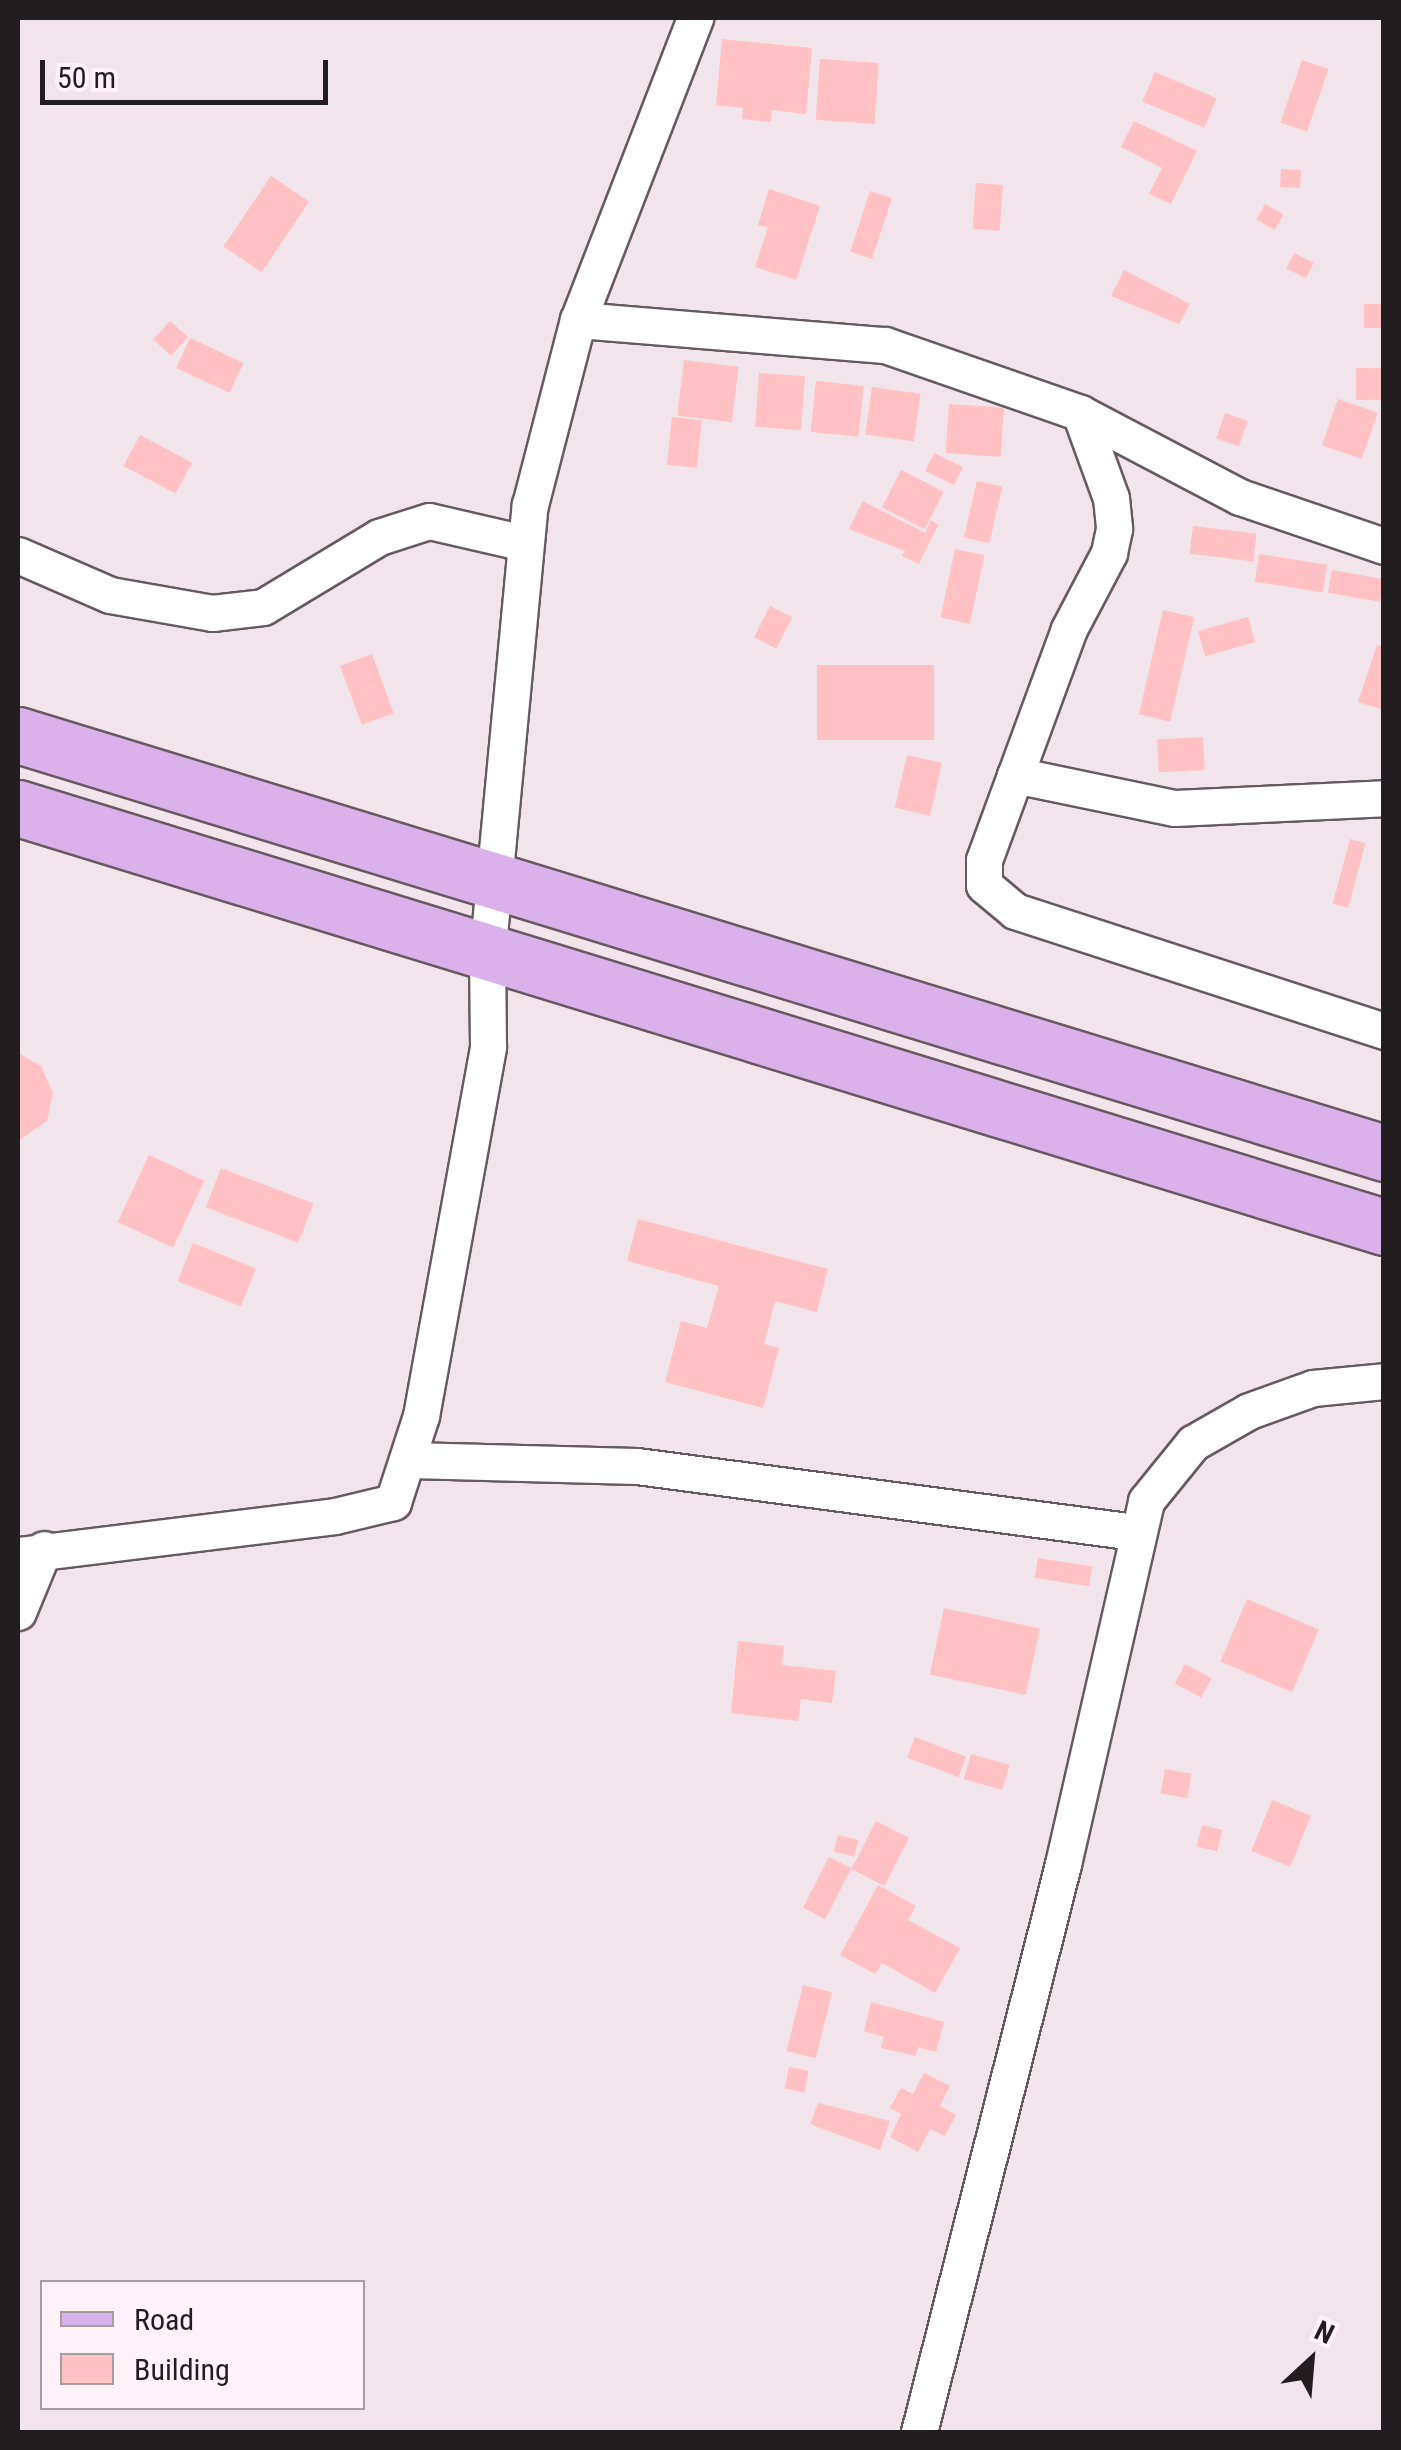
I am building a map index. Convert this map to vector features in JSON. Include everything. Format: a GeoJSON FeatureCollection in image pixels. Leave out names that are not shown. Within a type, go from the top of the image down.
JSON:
{"type":"FeatureCollection","features":[{"type":"Feature","properties":{"kind":"main road"},"geometry":{"type":"LineString","coordinates":[[18,736],[1384,1153]]}},
{"type":"Feature","properties":{"kind":"main road"},"geometry":{"type":"LineString","coordinates":[[18,808],[487,956],[710,1017],[1384,1227]]}},
{"type":"Feature","properties":{"kind":"street"},"geometry":{"type":"LineString","coordinates":[[18,1612],[31,1552],[367,1510],[392,1502],[409,1460],[488,1046],[487,956],[524,543],[578,320],[695,18]]}},
{"type":"Feature","properties":{"kind":"street"},"geometry":{"type":"LineString","coordinates":[[578,320],[886,345],[1080,413],[1228,492],[1384,546]]}},
{"type":"Feature","properties":{"kind":"street"},"geometry":{"type":"LineString","coordinates":[[1080,413],[1111,498],[1114,529],[1015,774],[982,872],[984,885],[1002,904],[1384,1031]]}},
{"type":"Feature","properties":{"kind":"street"},"geometry":{"type":"LineString","coordinates":[[18,555],[110,595],[212,614],[264,607],[378,538],[430,520],[524,543]]}},
{"type":"Feature","properties":{"kind":"street"},"geometry":{"type":"LineString","coordinates":[[1015,774],[1175,808],[1384,798]]}},
{"type":"Feature","properties":{"kind":"street"},"geometry":{"type":"LineString","coordinates":[[919,2432],[1063,1864],[1135,1532],[1158,1479],[1193,1443],[1249,1411],[1313,1388],[1384,1381]]}},
{"type":"Feature","properties":{"kind":"street"},"geometry":{"type":"LineString","coordinates":[[409,1460],[637,1466],[1135,1532]]}},
{"type":"Feature","properties":{"kind":"building"},"geometry":{"type":"Polygon","coordinates":[[[722,39],[812,48],[806,114],[772,110],[771,122],[742,119],[743,108],[716,105],[722,39]]]}},
{"type":"Feature","properties":{"kind":"building"},"geometry":{"type":"Polygon","coordinates":[[[820,59],[879,63],[875,124],[816,120],[820,59]]]}},
{"type":"Feature","properties":{"kind":"building"},"geometry":{"type":"Polygon","coordinates":[[[1302,60],[1328,69],[1307,132],[1281,122],[1302,60]]]}},
{"type":"Feature","properties":{"kind":"building"},"geometry":{"type":"Polygon","coordinates":[[[1155,72],[1217,98],[1204,128],[1142,101],[1155,72]]]}},
{"type":"Feature","properties":{"kind":"building"},"geometry":{"type":"Polygon","coordinates":[[[1134,121],[1197,151],[1171,204],[1149,194],[1162,168],[1121,147],[1134,121]]]}},
{"type":"Feature","properties":{"kind":"building"},"geometry":{"type":"Polygon","coordinates":[[[1281,169],[1301,170],[1300,188],[1280,187],[1281,169]]]}},
{"type":"Feature","properties":{"kind":"building"},"geometry":{"type":"Polygon","coordinates":[[[271,176],[309,202],[262,272],[223,246],[271,176]]]}},
{"type":"Feature","properties":{"kind":"building"},"geometry":{"type":"Polygon","coordinates":[[[976,183],[1003,185],[1000,231],[973,229],[976,183]]]}},
{"type":"Feature","properties":{"kind":"building"},"geometry":{"type":"Polygon","coordinates":[[[769,189],[820,206],[796,280],[755,267],[768,227],[758,225],[769,189]]]}},
{"type":"Feature","properties":{"kind":"building"},"geometry":{"type":"Polygon","coordinates":[[[870,191],[892,198],[872,259],[850,252],[870,191]]]}},
{"type":"Feature","properties":{"kind":"building"},"geometry":{"type":"Polygon","coordinates":[[[1265,204],[1283,214],[1275,230],[1256,220],[1265,204]]]}},
{"type":"Feature","properties":{"kind":"building"},"geometry":{"type":"Polygon","coordinates":[[[1294,253],[1314,263],[1306,278],[1286,268],[1294,253]]]}},
{"type":"Feature","properties":{"kind":"building"},"geometry":{"type":"Polygon","coordinates":[[[1124,270],[1190,304],[1179,324],[1111,296],[1124,270]]]}},
{"type":"Feature","properties":{"kind":"building"},"geometry":{"type":"Polygon","coordinates":[[[1364,304],[1384,304],[1384,328],[1364,328],[1364,304]]]}},
{"type":"Feature","properties":{"kind":"building"},"geometry":{"type":"Polygon","coordinates":[[[170,321],[188,337],[171,356],[153,340],[170,321]]]}},
{"type":"Feature","properties":{"kind":"building"},"geometry":{"type":"Polygon","coordinates":[[[190,338],[243,363],[230,393],[176,368],[190,338]]]}},
{"type":"Feature","properties":{"kind":"building"},"geometry":{"type":"Polygon","coordinates":[[[684,360],[739,367],[732,422],[677,416],[684,360]]]}},
{"type":"Feature","properties":{"kind":"building"},"geometry":{"type":"Polygon","coordinates":[[[1356,368],[1384,368],[1384,400],[1356,400],[1356,368]]]}},
{"type":"Feature","properties":{"kind":"building"},"geometry":{"type":"Polygon","coordinates":[[[759,373],[805,376],[801,430],[755,427],[759,373]]]}},
{"type":"Feature","properties":{"kind":"building"},"geometry":{"type":"Polygon","coordinates":[[[816,381],[864,386],[858,437],[811,432],[816,381]]]}},
{"type":"Feature","properties":{"kind":"building"},"geometry":{"type":"Polygon","coordinates":[[[872,387],[921,394],[914,441],[865,435],[872,387]]]}},
{"type":"Feature","properties":{"kind":"building"},"geometry":{"type":"Polygon","coordinates":[[[1338,399],[1378,413],[1362,459],[1322,445],[1338,399]]]}},
{"type":"Feature","properties":{"kind":"building"},"geometry":{"type":"Polygon","coordinates":[[[949,404],[1004,408],[1000,457],[946,453],[949,404]]]}},
{"type":"Feature","properties":{"kind":"building"},"geometry":{"type":"Polygon","coordinates":[[[1225,413],[1248,421],[1239,446],[1216,439],[1225,413]]]}},
{"type":"Feature","properties":{"kind":"building"},"geometry":{"type":"Polygon","coordinates":[[[672,417],[702,420],[697,468],[667,465],[672,417]]]}},
{"type":"Feature","properties":{"kind":"building"},"geometry":{"type":"Polygon","coordinates":[[[140,435],[192,463],[176,494],[124,466],[140,435]]]}},
{"type":"Feature","properties":{"kind":"building"},"geometry":{"type":"Polygon","coordinates":[[[934,453],[963,467],[954,485],[925,471],[934,453]]]}},
{"type":"Feature","properties":{"kind":"building"},"geometry":{"type":"Polygon","coordinates":[[[901,470],[944,492],[925,529],[882,507],[901,470]]]}},
{"type":"Feature","properties":{"kind":"building"},"geometry":{"type":"Polygon","coordinates":[[[977,481],[1002,487],[989,543],[964,538],[977,481]]]}},
{"type":"Feature","properties":{"kind":"building"},"geometry":{"type":"Polygon","coordinates":[[[863,501],[925,533],[931,520],[938,525],[919,564],[902,556],[905,551],[849,529],[863,501]]]}},
{"type":"Feature","properties":{"kind":"building"},"geometry":{"type":"Polygon","coordinates":[[[1193,526],[1257,534],[1253,562],[1190,554],[1193,526]]]}},
{"type":"Feature","properties":{"kind":"building"},"geometry":{"type":"Polygon","coordinates":[[[955,549],[984,555],[970,624],[940,617],[955,549]]]}},
{"type":"Feature","properties":{"kind":"building"},"geometry":{"type":"Polygon","coordinates":[[[1259,554],[1327,565],[1323,592],[1255,582],[1259,554]]]}},
{"type":"Feature","properties":{"kind":"building"},"geometry":{"type":"Polygon","coordinates":[[[1332,570],[1384,579],[1380,602],[1328,593],[1332,570]]]}},
{"type":"Feature","properties":{"kind":"building"},"geometry":{"type":"Polygon","coordinates":[[[770,606],[792,617],[776,649],[754,637],[770,606]]]}},
{"type":"Feature","properties":{"kind":"building"},"geometry":{"type":"Polygon","coordinates":[[[1163,610],[1194,617],[1170,721],[1139,714],[1163,610]]]}},
{"type":"Feature","properties":{"kind":"building"},"geometry":{"type":"Polygon","coordinates":[[[1248,617],[1255,642],[1205,656],[1198,631],[1248,617]]]}},
{"type":"Feature","properties":{"kind":"building"},"geometry":{"type":"Polygon","coordinates":[[[1377,645],[1384,647],[1384,710],[1358,702],[1377,645]]]}},
{"type":"Feature","properties":{"kind":"building"},"geometry":{"type":"Polygon","coordinates":[[[372,654],[394,713],[362,725],[340,666],[372,654]]]}},
{"type":"Feature","properties":{"kind":"building"},"geometry":{"type":"Polygon","coordinates":[[[817,665],[934,665],[934,740],[817,740],[817,665]]]}},
{"type":"Feature","properties":{"kind":"building"},"geometry":{"type":"Polygon","coordinates":[[[1203,737],[1205,770],[1159,772],[1157,739],[1203,737]]]}},
{"type":"Feature","properties":{"kind":"building"},"geometry":{"type":"Polygon","coordinates":[[[907,755],[942,763],[930,816],[895,808],[907,755]]]}},
{"type":"Feature","properties":{"kind":"building"},"geometry":{"type":"Polygon","coordinates":[[[1350,839],[1365,843],[1348,908],[1333,904],[1350,839]]]}},
{"type":"Feature","properties":{"kind":"building"},"geometry":{"type":"Polygon","coordinates":[[[18,1053],[41,1066],[53,1093],[47,1121],[18,1141],[18,1053]]]}},
{"type":"Feature","properties":{"kind":"building"},"geometry":{"type":"Polygon","coordinates":[[[149,1155],[204,1181],[173,1248],[118,1222],[149,1155]]]}},
{"type":"Feature","properties":{"kind":"building"},"geometry":{"type":"Polygon","coordinates":[[[221,1168],[313,1203],[298,1243],[206,1207],[221,1168]]]}},
{"type":"Feature","properties":{"kind":"building"},"geometry":{"type":"Polygon","coordinates":[[[638,1219],[828,1269],[817,1312],[775,1301],[764,1344],[779,1348],[763,1408],[665,1382],[681,1321],[707,1328],[719,1286],[627,1261],[638,1219]]]}},
{"type":"Feature","properties":{"kind":"building"},"geometry":{"type":"Polygon","coordinates":[[[193,1243],[256,1268],[241,1306],[178,1281],[193,1243]]]}},
{"type":"Feature","properties":{"kind":"building"},"geometry":{"type":"Polygon","coordinates":[[[1038,1558],[1092,1567],[1089,1586],[1035,1578],[1038,1558]]]}},
{"type":"Feature","properties":{"kind":"building"},"geometry":{"type":"Polygon","coordinates":[[[1247,1599],[1319,1629],[1292,1692],[1220,1662],[1247,1599]]]}},
{"type":"Feature","properties":{"kind":"building"},"geometry":{"type":"Polygon","coordinates":[[[944,1608],[1040,1628],[1026,1695],[930,1675],[944,1608]]]}},
{"type":"Feature","properties":{"kind":"building"},"geometry":{"type":"Polygon","coordinates":[[[738,1641],[784,1646],[782,1665],[836,1671],[832,1703],[801,1699],[798,1721],[731,1713],[738,1641]]]}},
{"type":"Feature","properties":{"kind":"building"},"geometry":{"type":"Polygon","coordinates":[[[1185,1664],[1211,1678],[1201,1698],[1175,1683],[1185,1664]]]}},
{"type":"Feature","properties":{"kind":"building"},"geometry":{"type":"Polygon","coordinates":[[[915,1737],[966,1757],[958,1777],[907,1758],[915,1737]]]}},
{"type":"Feature","properties":{"kind":"building"},"geometry":{"type":"Polygon","coordinates":[[[971,1754],[1009,1765],[1002,1790],[964,1779],[971,1754]]]}},
{"type":"Feature","properties":{"kind":"building"},"geometry":{"type":"Polygon","coordinates":[[[1165,1769],[1192,1774],[1187,1798],[1161,1794],[1165,1769]]]}},
{"type":"Feature","properties":{"kind":"building"},"geometry":{"type":"Polygon","coordinates":[[[1272,1800],[1311,1816],[1290,1867],[1251,1851],[1272,1800]]]}},
{"type":"Feature","properties":{"kind":"building"},"geometry":{"type":"Polygon","coordinates":[[[876,1821],[909,1838],[884,1886],[851,1869],[876,1821]]]}},
{"type":"Feature","properties":{"kind":"building"},"geometry":{"type":"Polygon","coordinates":[[[1202,1825],[1222,1830],[1217,1851],[1197,1846],[1202,1825]]]}},
{"type":"Feature","properties":{"kind":"building"},"geometry":{"type":"Polygon","coordinates":[[[838,1835],[858,1840],[854,1857],[834,1851],[838,1835]]]}},
{"type":"Feature","properties":{"kind":"building"},"geometry":{"type":"Polygon","coordinates":[[[829,1857],[851,1868],[825,1919],[803,1908],[829,1857]]]}},
{"type":"Feature","properties":{"kind":"building"},"geometry":{"type":"Polygon","coordinates":[[[878,1885],[916,1906],[908,1920],[960,1948],[935,1993],[882,1963],[875,1974],[840,1955],[878,1885]]]}},
{"type":"Feature","properties":{"kind":"building"},"geometry":{"type":"Polygon","coordinates":[[[803,1985],[832,1992],[816,2058],[787,2051],[803,1985]]]}},
{"type":"Feature","properties":{"kind":"building"},"geometry":{"type":"Polygon","coordinates":[[[871,2002],[944,2022],[936,2052],[918,2047],[916,2056],[881,2048],[884,2037],[864,2031],[871,2002]]]}},
{"type":"Feature","properties":{"kind":"building"},"geometry":{"type":"Polygon","coordinates":[[[789,2067],[809,2071],[804,2092],[785,2089],[789,2067]]]}},
{"type":"Feature","properties":{"kind":"building"},"geometry":{"type":"Polygon","coordinates":[[[924,2073],[950,2086],[940,2106],[956,2115],[945,2136],[930,2129],[918,2152],[890,2137],[901,2114],[890,2108],[901,2088],[913,2094],[924,2073]]]}},
{"type":"Feature","properties":{"kind":"building"},"geometry":{"type":"Polygon","coordinates":[[[818,2103],[890,2121],[880,2150],[810,2124],[818,2103]]]}}]}
